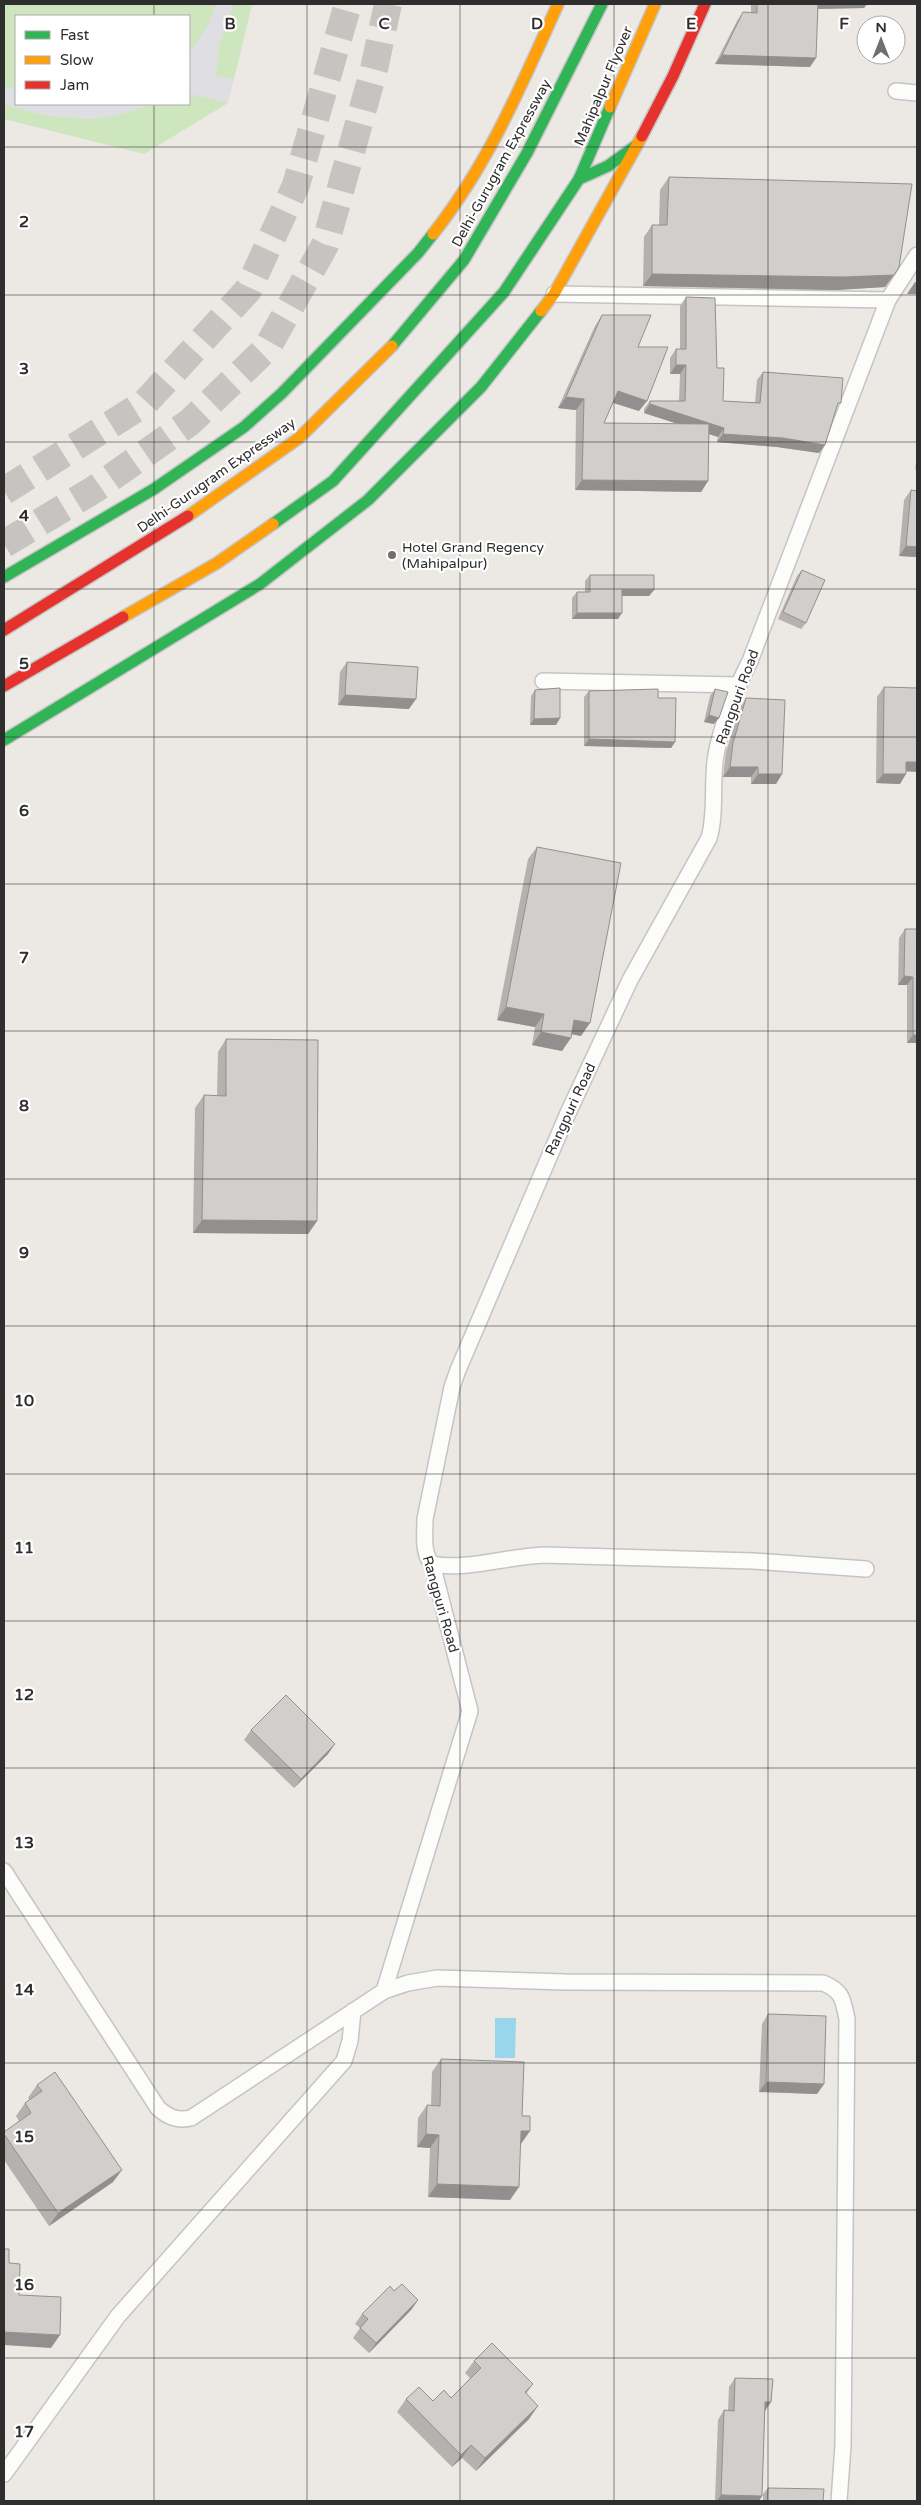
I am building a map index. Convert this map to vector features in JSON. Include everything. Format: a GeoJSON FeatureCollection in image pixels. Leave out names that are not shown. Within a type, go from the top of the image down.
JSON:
{"type":"FeatureCollection","features":[{"type":"Feature","properties":{"kind":"main road"},"geometry":{"type":"LineString","coordinates":[[4,577],[154,489],[244,427],[282,393],[404,268],[440,228],[478,170],[497,137],[558,4]]}},
{"type":"Feature","properties":{"kind":"main road","name":"Delhi-Gurugram Expressway"},"geometry":{"type":"LineString","coordinates":[[4,630],[180,522],[299,438],[386,353],[464,260],[527,153],[602,4]]}},
{"type":"Feature","properties":{"kind":"main road","name":"Mahipalpur Flyover"},"geometry":{"type":"LineString","coordinates":[[579,179],[655,4]]}},
{"type":"Feature","properties":{"kind":"main road"},"geometry":{"type":"LineString","coordinates":[[4,740],[260,584],[368,500],[482,387],[554,294],[673,76],[705,4]]}},
{"type":"Feature","properties":{"kind":"main road"},"geometry":{"type":"LineString","coordinates":[[4,686],[218,563],[333,480],[504,292],[579,179],[608,166],[637,145]]}},
{"type":"Feature","properties":{"kind":"street"},"geometry":{"type":"LineString","coordinates":[[896,91],[917,93]]}},
{"type":"Feature","properties":{"kind":"street","name":"Rangpuri Road"},"geometry":{"type":"LineString","coordinates":[[384,1991],[470,1711],[432,1564],[427,1558],[425,1519],[452,1388],[556,1138],[630,980],[709,838],[712,821],[716,755],[738,685],[750,660],[888,300],[917,255]]}},
{"type":"Feature","properties":{"kind":"street"},"geometry":{"type":"LineString","coordinates":[[554,294],[888,300]]}},
{"type":"Feature","properties":{"kind":"street"},"geometry":{"type":"LineString","coordinates":[[543,681],[738,685]]}},
{"type":"Feature","properties":{"kind":"street"},"geometry":{"type":"LineString","coordinates":[[432,1564],[454,1566],[520,1556],[544,1555],[745,1561],[866,1569]]}},
{"type":"Feature","properties":{"kind":"street"},"geometry":{"type":"LineString","coordinates":[[4,1871],[158,2108],[174,2118],[183,2120],[191,2118],[384,1991],[408,1983],[437,1978],[566,1982],[823,1983],[835,1988],[843,1997],[847,2019],[844,2446],[838,2501]]}},
{"type":"Feature","properties":{"kind":"street"},"geometry":{"type":"LineString","coordinates":[[4,2474],[118,2316],[275,2137],[326,2084],[344,2061],[350,2041],[353,2011]]}},
{"type":"Feature","properties":{"kind":"shaded area"},"geometry":{"type":"Polygon","coordinates":[[[4,4],[252,4],[228,103],[144,154],[4,119],[4,4]]]}},
{"type":"Feature","properties":{"kind":"green space"},"geometry":{"type":"Polygon","coordinates":[[[4,4],[216,4],[208,25],[190,52],[190,15],[15,15],[15,89],[4,86],[4,4]]]}},
{"type":"Feature","properties":{"kind":"green space"},"geometry":{"type":"Polygon","coordinates":[[[234,4],[252,4],[234,79],[216,76],[219,45],[234,4]]]}},
{"type":"Feature","properties":{"kind":"green space"},"geometry":{"type":"Polygon","coordinates":[[[190,94],[228,103],[144,154],[4,119],[4,105],[48,116],[92,119],[114,116],[151,105],[190,105],[190,94]]]}},
{"type":"Feature","properties":{"kind":"water"},"geometry":{"type":"Polygon","coordinates":[[[495,2018],[516,2018],[515,2058],[495,2058],[495,2018]]]}},
{"type":"Feature","properties":{"kind":"building"},"geometry":{"type":"Polygon","coordinates":[[[757,4],[818,4],[816,58],[722,55],[743,12],[757,13],[757,4]]]}},
{"type":"Feature","properties":{"kind":"building"},"geometry":{"type":"Polygon","coordinates":[[[669,177],[912,184],[899,267],[894,275],[844,277],[652,274],[652,225],[667,225],[669,177]]]}},
{"type":"Feature","properties":{"kind":"building"},"geometry":{"type":"Polygon","coordinates":[[[686,297],[715,298],[717,368],[724,368],[723,401],[760,403],[763,372],[843,378],[841,403],[838,403],[825,445],[783,438],[723,434],[724,428],[650,404],[650,401],[685,401],[686,365],[676,365],[676,349],[686,349],[686,297]]]}},
{"type":"Feature","properties":{"kind":"building"},"geometry":{"type":"Polygon","coordinates":[[[602,315],[651,315],[638,347],[668,347],[647,401],[618,391],[604,423],[709,424],[708,481],[582,480],[584,399],[566,397],[602,315]]]}},
{"type":"Feature","properties":{"kind":"building"},"geometry":{"type":"Polygon","coordinates":[[[911,490],[917,491],[917,547],[906,546],[911,490]]]}},
{"type":"Feature","properties":{"kind":"building"},"geometry":{"type":"Polygon","coordinates":[[[802,570],[825,580],[806,623],[783,612],[802,570]]]}},
{"type":"Feature","properties":{"kind":"building"},"geometry":{"type":"Polygon","coordinates":[[[590,575],[654,575],[654,590],[622,590],[622,613],[577,613],[577,592],[590,592],[590,575]]]}},
{"type":"Feature","properties":{"kind":"building"},"geometry":{"type":"Polygon","coordinates":[[[347,662],[418,667],[416,699],[345,695],[347,662]]]}},
{"type":"Feature","properties":{"kind":"building"},"geometry":{"type":"Polygon","coordinates":[[[884,687],[917,688],[917,762],[906,762],[906,774],[883,774],[884,687]]]}},
{"type":"Feature","properties":{"kind":"building"},"geometry":{"type":"Polygon","coordinates":[[[560,688],[560,718],[534,719],[535,690],[560,688]]]}},
{"type":"Feature","properties":{"kind":"building"},"geometry":{"type":"Polygon","coordinates":[[[658,689],[658,698],[676,698],[675,742],[589,739],[589,691],[658,689]]]}},
{"type":"Feature","properties":{"kind":"building"},"geometry":{"type":"Polygon","coordinates":[[[715,689],[728,692],[719,718],[709,715],[715,689]]]}},
{"type":"Feature","properties":{"kind":"building"},"geometry":{"type":"Polygon","coordinates":[[[746,698],[785,700],[782,774],[758,774],[758,767],[730,767],[733,743],[746,698]]]}},
{"type":"Feature","properties":{"kind":"building"},"geometry":{"type":"Polygon","coordinates":[[[537,847],[621,863],[590,1023],[574,1020],[571,1038],[541,1032],[544,1014],[506,1007],[537,847]]]}},
{"type":"Feature","properties":{"kind":"building"},"geometry":{"type":"Polygon","coordinates":[[[905,929],[917,929],[917,1035],[913,1035],[913,977],[904,976],[905,929]]]}},
{"type":"Feature","properties":{"kind":"building"},"geometry":{"type":"Polygon","coordinates":[[[226,1039],[318,1040],[317,1221],[202,1220],[204,1095],[226,1096],[226,1039]]]}},
{"type":"Feature","properties":{"kind":"building"},"geometry":{"type":"Polygon","coordinates":[[[286,1695],[335,1744],[301,1779],[251,1730],[286,1695]]]}},
{"type":"Feature","properties":{"kind":"building"},"geometry":{"type":"Polygon","coordinates":[[[768,2014],[826,2016],[824,2084],[766,2082],[768,2014]]]}},
{"type":"Feature","properties":{"kind":"building"},"geometry":{"type":"Polygon","coordinates":[[[441,2059],[524,2062],[522,2116],[530,2116],[530,2131],[521,2131],[519,2187],[437,2184],[439,2135],[426,2134],[427,2105],[440,2106],[441,2059]]]}},
{"type":"Feature","properties":{"kind":"building"},"geometry":{"type":"Polygon","coordinates":[[[55,2072],[122,2170],[58,2213],[4,2134],[4,2132],[31,2113],[25,2103],[42,2091],[37,2085],[55,2072]]]}},
{"type":"Feature","properties":{"kind":"building"},"geometry":{"type":"Polygon","coordinates":[[[4,2249],[9,2249],[9,2263],[20,2264],[19,2295],[61,2297],[60,2335],[4,2332],[4,2249]]]}},
{"type":"Feature","properties":{"kind":"building"},"geometry":{"type":"Polygon","coordinates":[[[402,2284],[418,2300],[376,2343],[360,2328],[368,2319],[362,2314],[390,2286],[394,2291],[402,2284]]]}},
{"type":"Feature","properties":{"kind":"building"},"geometry":{"type":"Polygon","coordinates":[[[492,2343],[533,2384],[525,2392],[538,2406],[485,2458],[471,2445],[461,2455],[406,2399],[419,2387],[433,2401],[444,2390],[451,2398],[481,2368],[474,2361],[492,2343]]]}},
{"type":"Feature","properties":{"kind":"building"},"geometry":{"type":"Polygon","coordinates":[[[735,2378],[773,2379],[771,2402],[765,2402],[762,2496],[721,2495],[724,2410],[734,2411],[735,2378]]]}},
{"type":"Feature","properties":{"kind":"building"},"geometry":{"type":"Polygon","coordinates":[[[768,2488],[824,2489],[823,2501],[767,2501],[768,2488]]]}},
{"type":"Feature","properties":{"kind":"tunnel"},"geometry":{"type":"LineString","coordinates":[[4,491],[145,403],[248,290],[296,185],[348,4]]}},
{"type":"Feature","properties":{"kind":"tunnel"},"geometry":{"type":"LineString","coordinates":[[4,544],[95,489],[190,422],[267,348],[325,245],[374,69],[388,4]]}},
{"type":"Feature","properties":{"kind":"traffic: fast"},"geometry":{"type":"LineString","coordinates":[[392,346],[464,260],[527,153],[602,4]]}},
{"type":"Feature","properties":{"kind":"traffic: fast"},"geometry":{"type":"LineString","coordinates":[[273,524],[333,481],[504,292],[579,179],[610,107]]}},
{"type":"Feature","properties":{"kind":"traffic: fast"},"geometry":{"type":"LineString","coordinates":[[579,179],[608,166],[637,145]]}},
{"type":"Feature","properties":{"kind":"traffic: fast"},"geometry":{"type":"LineString","coordinates":[[4,577],[154,489],[244,427],[282,393],[418,253],[433,234]]}},
{"type":"Feature","properties":{"kind":"traffic: fast"},"geometry":{"type":"LineString","coordinates":[[4,740],[260,584],[368,500],[481,387],[541,311]]}},
{"type":"Feature","properties":{"kind":"traffic: slow"},"geometry":{"type":"LineString","coordinates":[[433,234],[471,180],[503,123],[558,4]]}},
{"type":"Feature","properties":{"kind":"traffic: slow"},"geometry":{"type":"LineString","coordinates":[[610,107],[655,4]]}},
{"type":"Feature","properties":{"kind":"traffic: slow"},"geometry":{"type":"LineString","coordinates":[[541,311],[554,294],[642,136]]}},
{"type":"Feature","properties":{"kind":"traffic: slow"},"geometry":{"type":"LineString","coordinates":[[188,516],[299,438],[392,346]]}},
{"type":"Feature","properties":{"kind":"traffic: slow"},"geometry":{"type":"LineString","coordinates":[[123,617],[217,563],[273,524]]}},
{"type":"Feature","properties":{"kind":"traffic: jam"},"geometry":{"type":"LineString","coordinates":[[642,136],[673,76],[705,4]]}},
{"type":"Feature","properties":{"kind":"traffic: jam"},"geometry":{"type":"LineString","coordinates":[[4,630],[188,516]]}},
{"type":"Feature","properties":{"kind":"traffic: jam"},"geometry":{"type":"LineString","coordinates":[[4,686],[123,617]]}},
{"type":"Feature","properties":{"kind":"place","name":"Hotel Grand Regency (Mahipalpur)"},"geometry":{"type":"Point","coordinates":[392,555]}}]}
